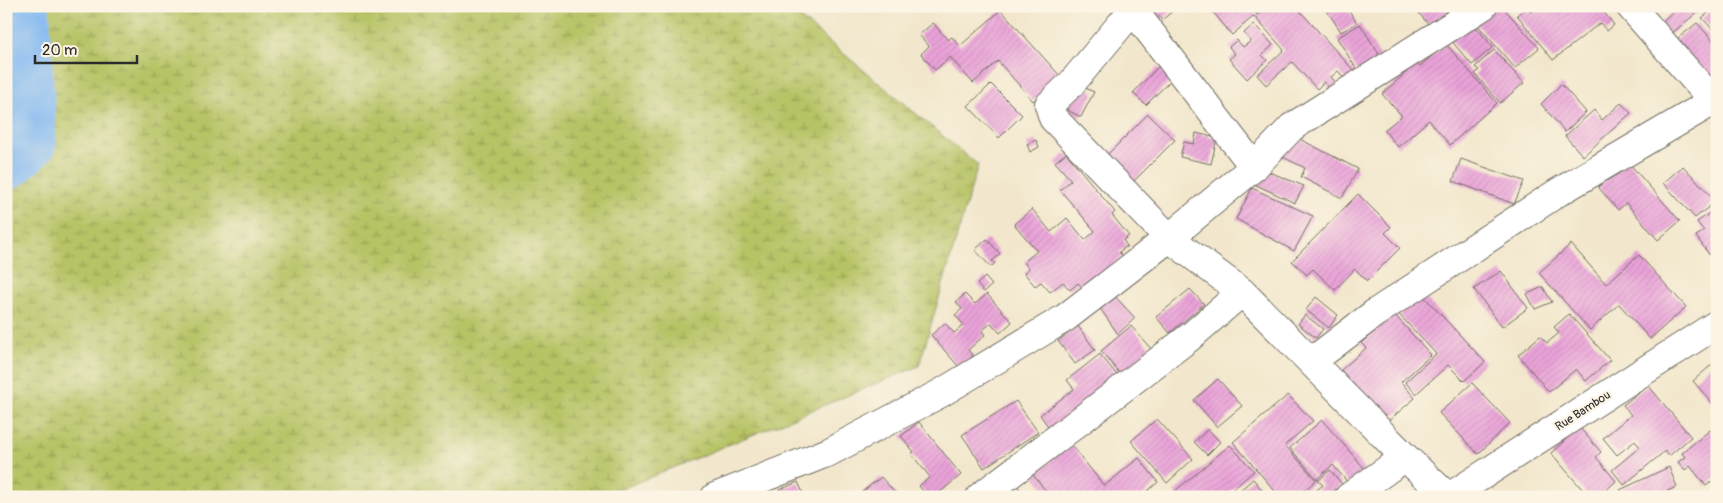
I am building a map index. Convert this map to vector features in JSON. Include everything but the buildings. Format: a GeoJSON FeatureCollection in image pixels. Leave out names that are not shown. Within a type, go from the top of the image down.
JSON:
{"type":"FeatureCollection","features":[{"type":"Feature","properties":{"kind":"street"},"geometry":{"type":"LineString","coordinates":[[714,497],[830,452],[941,393],[1065,318],[1169,238],[1254,167],[1292,127],[1483,6]]}},
{"type":"Feature","properties":{"kind":"street"},"geometry":{"type":"LineString","coordinates":[[1311,362],[1375,313],[1557,193],[1715,102],[1630,6]]}},
{"type":"Feature","properties":{"kind":"street"},"geometry":{"type":"LineString","coordinates":[[1254,167],[1133,7],[1071,84],[1049,105],[1053,118],[1169,238],[1242,292],[1405,457],[1448,497]]}},
{"type":"Feature","properties":{"kind":"street"},"geometry":{"type":"LineString","coordinates":[[980,497],[1190,338],[1242,292]]}},
{"type":"Feature","properties":{"kind":"street","name":"Rue Bambou"},"geometry":{"type":"LineString","coordinates":[[1448,497],[1717,324]]}},
{"type":"Feature","properties":{"kind":"street"},"geometry":{"type":"LineString","coordinates":[[1349,497],[1405,457]]}},
{"type":"Feature","properties":{"kind":"green space"},"geometry":{"type":"Polygon","coordinates":[[[43,6],[786,6],[978,165],[919,366],[602,497],[6,497],[6,151],[43,6]]]}},
{"type":"Feature","properties":{"kind":"waterway"},"geometry":{"type":"LineString","coordinates":[[6,159],[26,141],[19,6]]}}]}
